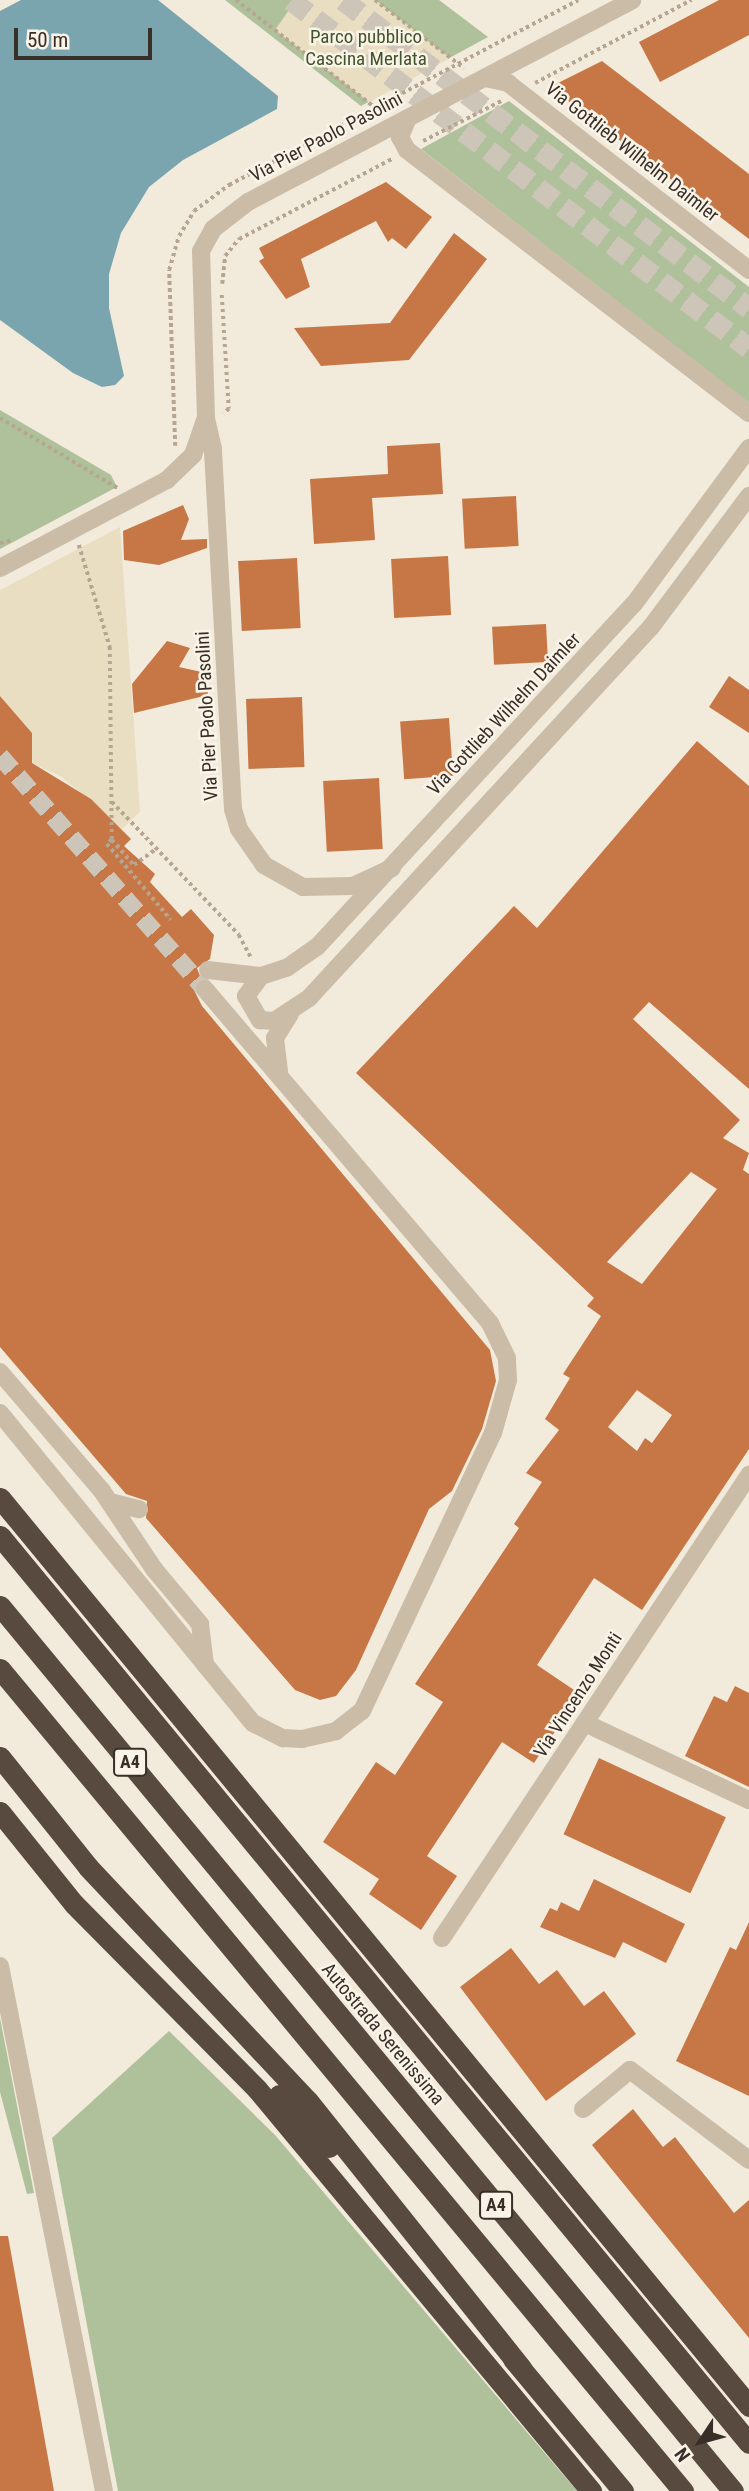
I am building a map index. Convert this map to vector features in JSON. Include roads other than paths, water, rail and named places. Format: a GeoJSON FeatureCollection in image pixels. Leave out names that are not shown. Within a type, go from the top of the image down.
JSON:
{"type":"FeatureCollection","features":[{"type":"Feature","properties":{"kind":"highway"},"geometry":{"type":"LineString","coordinates":[[0,1498],[749,2406]]}},
{"type":"Feature","properties":{"kind":"highway"},"geometry":{"type":"LineString","coordinates":[[0,1536],[749,2443]]}},
{"type":"Feature","properties":{"kind":"highway","name":"Autostrada Serenissima"},"geometry":{"type":"LineString","coordinates":[[0,1605],[733,2491]]}},
{"type":"Feature","properties":{"kind":"highway","name":"A4"},"geometry":{"type":"LineString","coordinates":[[0,1669],[683,2491]]}},
{"type":"Feature","properties":{"kind":"highway"},"geometry":{"type":"LineString","coordinates":[[0,1757],[88,1867],[308,2101],[623,2491]]}},
{"type":"Feature","properties":{"kind":"highway"},"geometry":{"type":"LineString","coordinates":[[0,1812],[112,1942],[257,2089],[591,2491]]}},
{"type":"Feature","properties":{"kind":"highway"},"geometry":{"type":"LineString","coordinates":[[112,1942],[175,1993],[323,2140],[521,2368]]}},
{"type":"Feature","properties":{"kind":"highway"},"geometry":{"type":"LineString","coordinates":[[666,2305],[749,2391]]}},
{"type":"Feature","properties":{"kind":"street","name":"Via Pier Paolo Pasolini"},"geometry":{"type":"LineString","coordinates":[[392,868],[353,886],[303,887],[264,865],[239,829],[233,809],[212,417],[198,277],[201,251],[212,229],[248,202],[632,0]]}},
{"type":"Feature","properties":{"kind":"street","name":"Via Gottlieb Wilhelm Daimler"},"geometry":{"type":"LineString","coordinates":[[485,78],[508,83],[749,270]]}},
{"type":"Feature","properties":{"kind":"street"},"geometry":{"type":"LineString","coordinates":[[408,118],[400,137],[407,150],[749,413]]}},
{"type":"Feature","properties":{"kind":"street","name":"Via Pier Paolo Pasolini"},"geometry":{"type":"LineString","coordinates":[[0,568],[175,475],[193,455],[212,417]]}},
{"type":"Feature","properties":{"kind":"street","name":"Via Gottlieb Wilhelm Daimler"},"geometry":{"type":"LineString","coordinates":[[259,972],[288,967],[317,947],[392,868],[634,604],[749,448]]}},
{"type":"Feature","properties":{"kind":"street"},"geometry":{"type":"LineString","coordinates":[[283,1077],[273,1055],[275,1038],[297,1006],[651,627],[749,496]]}},
{"type":"Feature","properties":{"kind":"street"},"geometry":{"type":"LineString","coordinates":[[208,970],[259,972],[246,996],[254,1016],[274,1021],[297,1006]]}},
{"type":"Feature","properties":{"kind":"street"},"geometry":{"type":"LineString","coordinates":[[0,1413],[253,1723],[283,1738],[319,1737],[349,1722],[372,1695],[480,1462],[508,1380],[502,1342],[283,1077],[205,989]]}},
{"type":"Feature","properties":{"kind":"street"},"geometry":{"type":"LineString","coordinates":[[9,1374],[110,1502],[154,1569],[200,1624],[205,1665]]}},
{"type":"Feature","properties":{"kind":"street"},"geometry":{"type":"LineString","coordinates":[[70,1453],[74,1433]]}},
{"type":"Feature","properties":{"kind":"street"},"geometry":{"type":"LineString","coordinates":[[458,1478],[480,1462]]}},
{"type":"Feature","properties":{"kind":"street","name":"Via Vincenzo Monti"},"geometry":{"type":"LineString","coordinates":[[442,1938],[749,1475]]}},
{"type":"Feature","properties":{"kind":"street"},"geometry":{"type":"LineString","coordinates":[[110,1502],[139,1509]]}},
{"type":"Feature","properties":{"kind":"street"},"geometry":{"type":"LineString","coordinates":[[585,1723],[749,1800]]}},
{"type":"Feature","properties":{"kind":"street"},"geometry":{"type":"LineString","coordinates":[[0,1966],[104,2491]]}},
{"type":"Feature","properties":{"kind":"street"},"geometry":{"type":"LineString","coordinates":[[583,2109],[630,2070],[749,2160]]}},
{"type":"Feature","properties":{"kind":"water"},"geometry":{"type":"Polygon","coordinates":[[[21,0],[158,0],[278,96],[277,109],[183,160],[149,187],[121,233],[109,274],[109,308],[124,376],[115,385],[102,387],[73,373],[0,320],[0,11],[21,0]]]}},
{"type":"Feature","properties":{"kind":"tunnel"},"geometry":{"type":"LineString","coordinates":[[291,0],[749,348]]}},
{"type":"Feature","properties":{"kind":"tunnel"},"geometry":{"type":"LineString","coordinates":[[343,0],[749,308]]}},
{"type":"Feature","properties":{"kind":"tunnel"},"geometry":{"type":"LineString","coordinates":[[0,756],[205,989]]}},
{"type":"Feature","properties":{"kind":"park label","name":"Parco pubblico Cascina Merlata"},"geometry":{"type":"Point","coordinates":[366,48]}}]}
